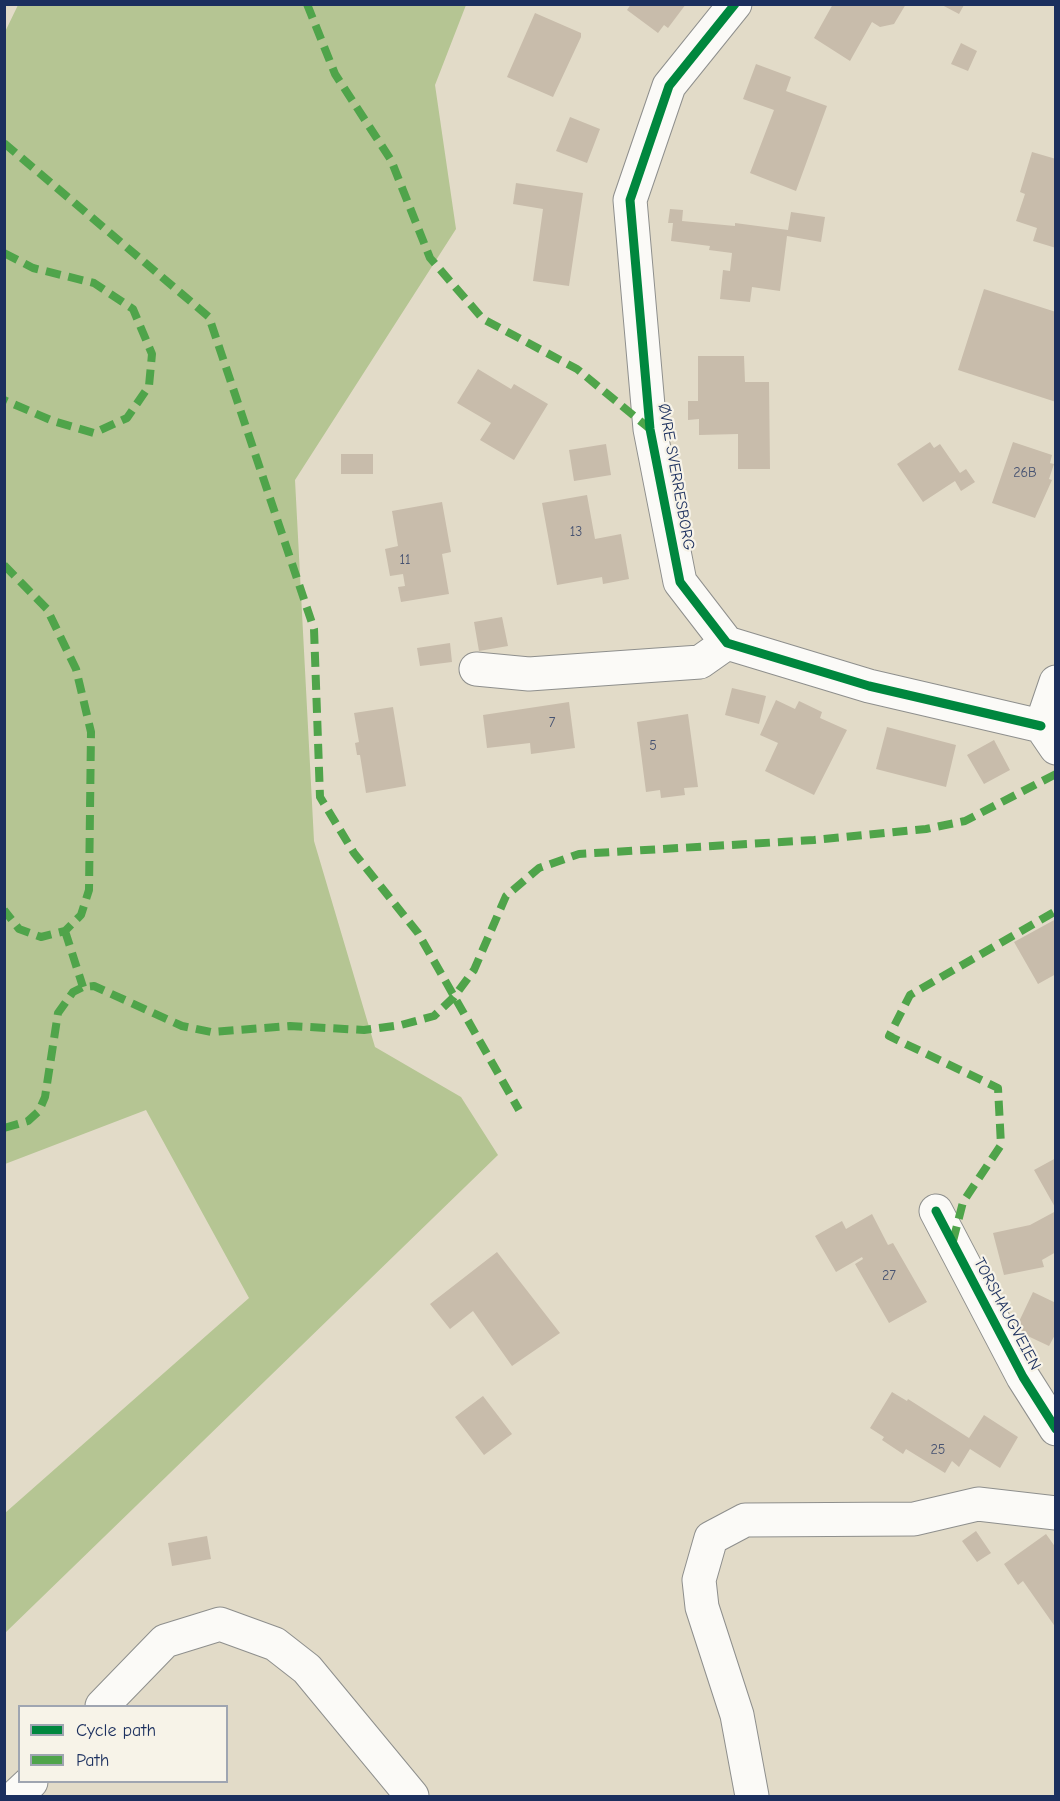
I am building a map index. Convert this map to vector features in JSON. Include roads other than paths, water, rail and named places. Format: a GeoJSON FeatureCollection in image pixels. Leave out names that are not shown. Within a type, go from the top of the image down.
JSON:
{"type":"FeatureCollection","features":[{"type":"Feature","properties":{"kind":"street","name":"ØVRE SVERRESBORG"},"geometry":{"type":"LineString","coordinates":[[727,643],[680,582],[650,429],[630,200],[669,86],[735,4]]}},
{"type":"Feature","properties":{"kind":"street"},"geometry":{"type":"LineString","coordinates":[[476,669],[529,674],[653,667],[700,662],[727,643],[1048,737],[1056,682]]}},
{"type":"Feature","properties":{"kind":"street","name":"TORSHAUGVEIEN"},"geometry":{"type":"LineString","coordinates":[[936,1211],[1023,1377],[1056,1429]]}},
{"type":"Feature","properties":{"kind":"street"},"geometry":{"type":"LineString","coordinates":[[752,1797],[737,1715],[702,1607],[699,1580],[711,1538],[745,1520],[914,1519],[978,1504],[1056,1513]]}},
{"type":"Feature","properties":{"kind":"street"},"geometry":{"type":"LineString","coordinates":[[104,1705],[165,1641],[220,1624],[275,1644],[307,1669],[412,1797]]}},
{"type":"Feature","properties":{"kind":"street"},"geometry":{"type":"LineString","coordinates":[[16,1797],[30,1783]]}}]}
